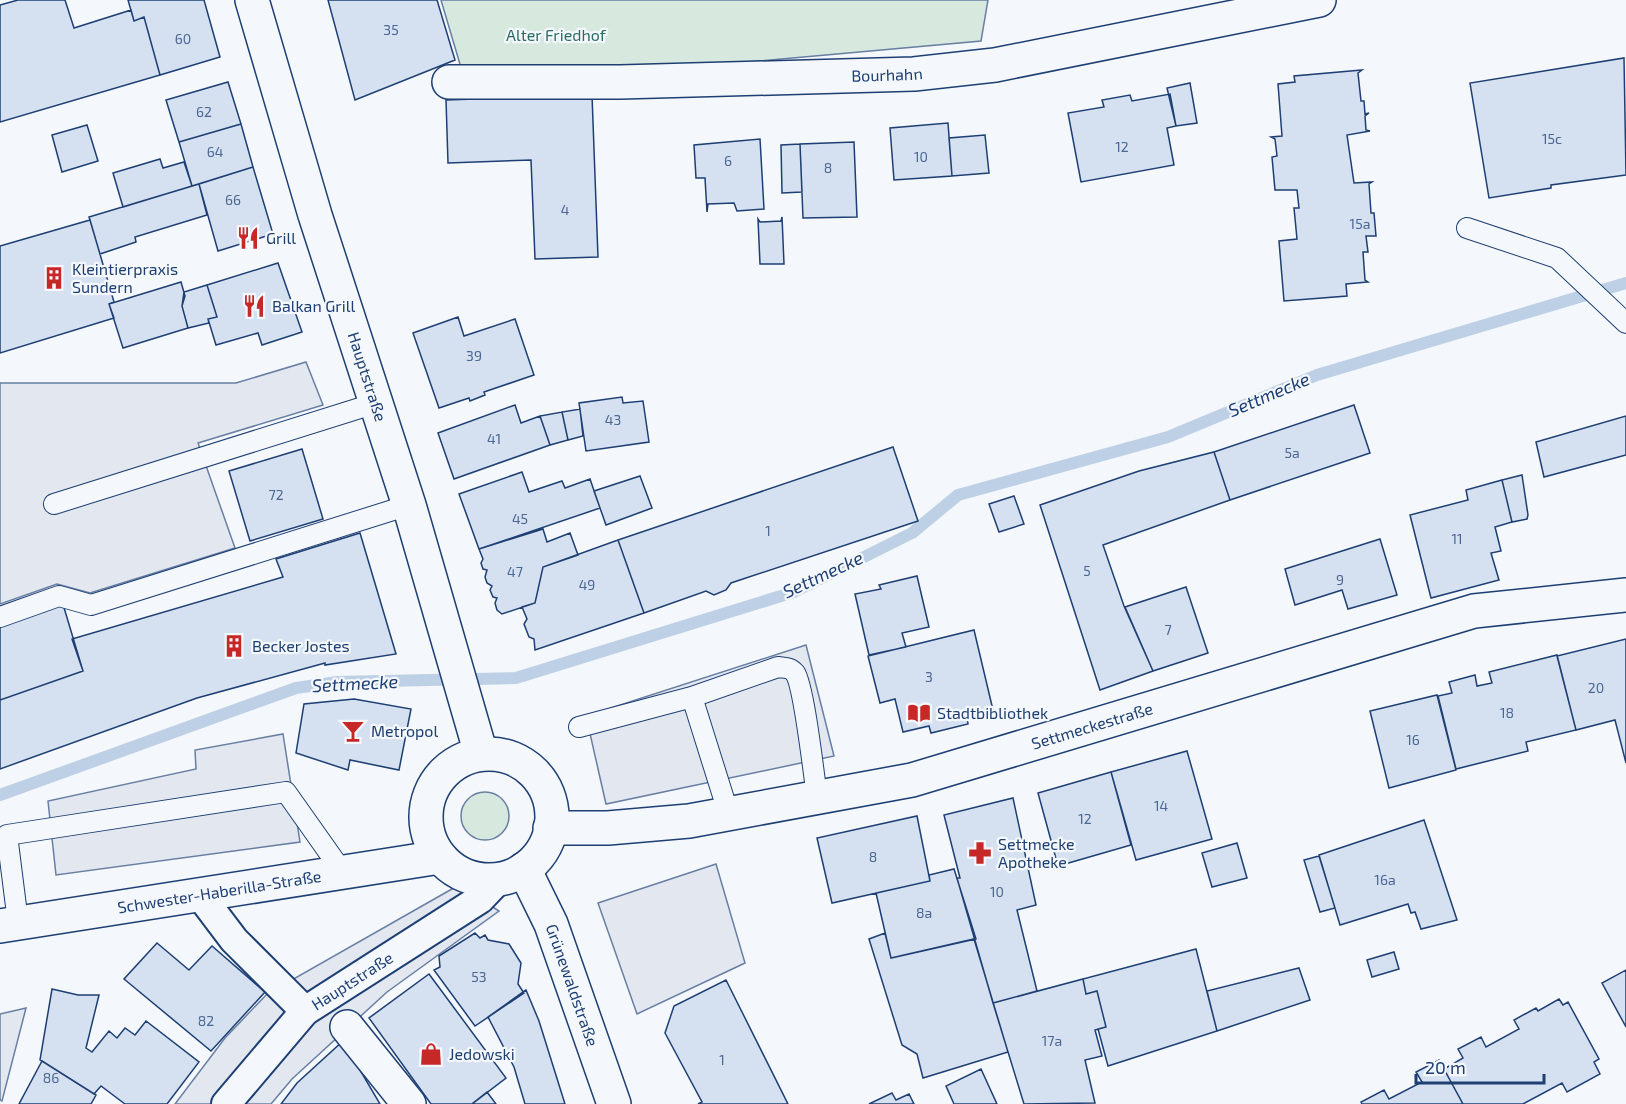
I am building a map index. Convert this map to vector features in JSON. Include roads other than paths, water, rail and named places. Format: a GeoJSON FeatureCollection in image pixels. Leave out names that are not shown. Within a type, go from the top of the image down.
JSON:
{"type":"FeatureCollection","features":[{"type":"Feature","properties":{"kind":"street","name":"Hauptstraße"},"geometry":{"type":"LineString","coordinates":[[252,0],[315,215],[409,505],[481,754]]}},
{"type":"Feature","properties":{"kind":"street","name":"Bourhahn"},"geometry":{"type":"LineString","coordinates":[[449,82],[620,82],[914,74],[995,65],[1319,0]]}},
{"type":"Feature","properties":{"kind":"street","name":"Settmeckestraße"},"geometry":{"type":"LineString","coordinates":[[550,828],[640,826],[729,815],[912,780],[1474,611],[1626,595]]}},
{"type":"Feature","properties":{"kind":"street"},"geometry":{"type":"LineString","coordinates":[[481,754],[503,756],[523,764],[535,774],[547,792],[552,813],[550,828],[540,854],[512,874],[477,879],[457,872],[440,857],[430,840],[425,818],[429,796],[437,780],[453,765],[481,754]]}},
{"type":"Feature","properties":{"kind":"street","name":"Schwester-Haberilla-Straße"},"geometry":{"type":"LineString","coordinates":[[9,924],[344,874],[440,857]]}},
{"type":"Feature","properties":{"kind":"street","name":"Hauptstraße"},"geometry":{"type":"LineString","coordinates":[[226,1104],[305,1011],[480,899],[512,874]]}},
{"type":"Feature","properties":{"kind":"street","name":"Grünewaldstraße"},"geometry":{"type":"LineString","coordinates":[[512,874],[551,924],[614,1104]]}},
{"type":"Feature","properties":{"kind":"street"},"geometry":{"type":"LineString","coordinates":[[200,895],[234,940],[305,1011]]}},
{"type":"Feature","properties":{"kind":"street"},"geometry":{"type":"LineString","coordinates":[[347,1027],[409,1104]]}},
{"type":"Feature","properties":{"kind":"lane"},"geometry":{"type":"LineString","coordinates":[[1467,228],[1557,258],[1626,323]]}},
{"type":"Feature","properties":{"kind":"lane"},"geometry":{"type":"LineString","coordinates":[[54,504],[376,403]]}},
{"type":"Feature","properties":{"kind":"lane"},"geometry":{"type":"LineString","coordinates":[[0,617],[59,596],[91,605],[409,505]]}},
{"type":"Feature","properties":{"kind":"lane"},"geometry":{"type":"LineString","coordinates":[[579,727],[692,697],[778,667],[789,668],[796,674],[804,710],[817,797]]}},
{"type":"Feature","properties":{"kind":"lane"},"geometry":{"type":"LineString","coordinates":[[692,697],[729,815]]}},
{"type":"Feature","properties":{"kind":"lane"},"geometry":{"type":"LineString","coordinates":[[9,924],[7,836],[286,792],[344,874]]}},
{"type":"Feature","properties":{"kind":"waterway","name":"Settmecke"},"geometry":{"type":"LineString","coordinates":[[0,795],[296,688],[337,682],[516,678],[794,592],[912,533],[958,495],[1168,437],[1317,375],[1626,283]]}},
{"type":"Feature","properties":{"kind":"place","name":"Grill"},"geometry":{"type":"Point","coordinates":[248,238]}},
{"type":"Feature","properties":{"kind":"place","name":"Kleintierpraxis Sundern"},"geometry":{"type":"Point","coordinates":[54,278]}},
{"type":"Feature","properties":{"kind":"place","name":"Balkan Grill"},"geometry":{"type":"Point","coordinates":[254,306]}},
{"type":"Feature","properties":{"kind":"place","name":"Becker Jostes"},"geometry":{"type":"Point","coordinates":[234,646]}},
{"type":"Feature","properties":{"kind":"place","name":"Stadtbibliothek"},"geometry":{"type":"Point","coordinates":[919,713]}},
{"type":"Feature","properties":{"kind":"place","name":"Metropol"},"geometry":{"type":"Point","coordinates":[353,731]}},
{"type":"Feature","properties":{"kind":"place","name":"Settmecke Apotheke"},"geometry":{"type":"Point","coordinates":[980,853]}},
{"type":"Feature","properties":{"kind":"place","name":"Jedowski"},"geometry":{"type":"Point","coordinates":[431,1054]}},
{"type":"Feature","properties":{"kind":"park label","name":"Alter Friedhof"},"geometry":{"type":"Point","coordinates":[556,35]}}]}
